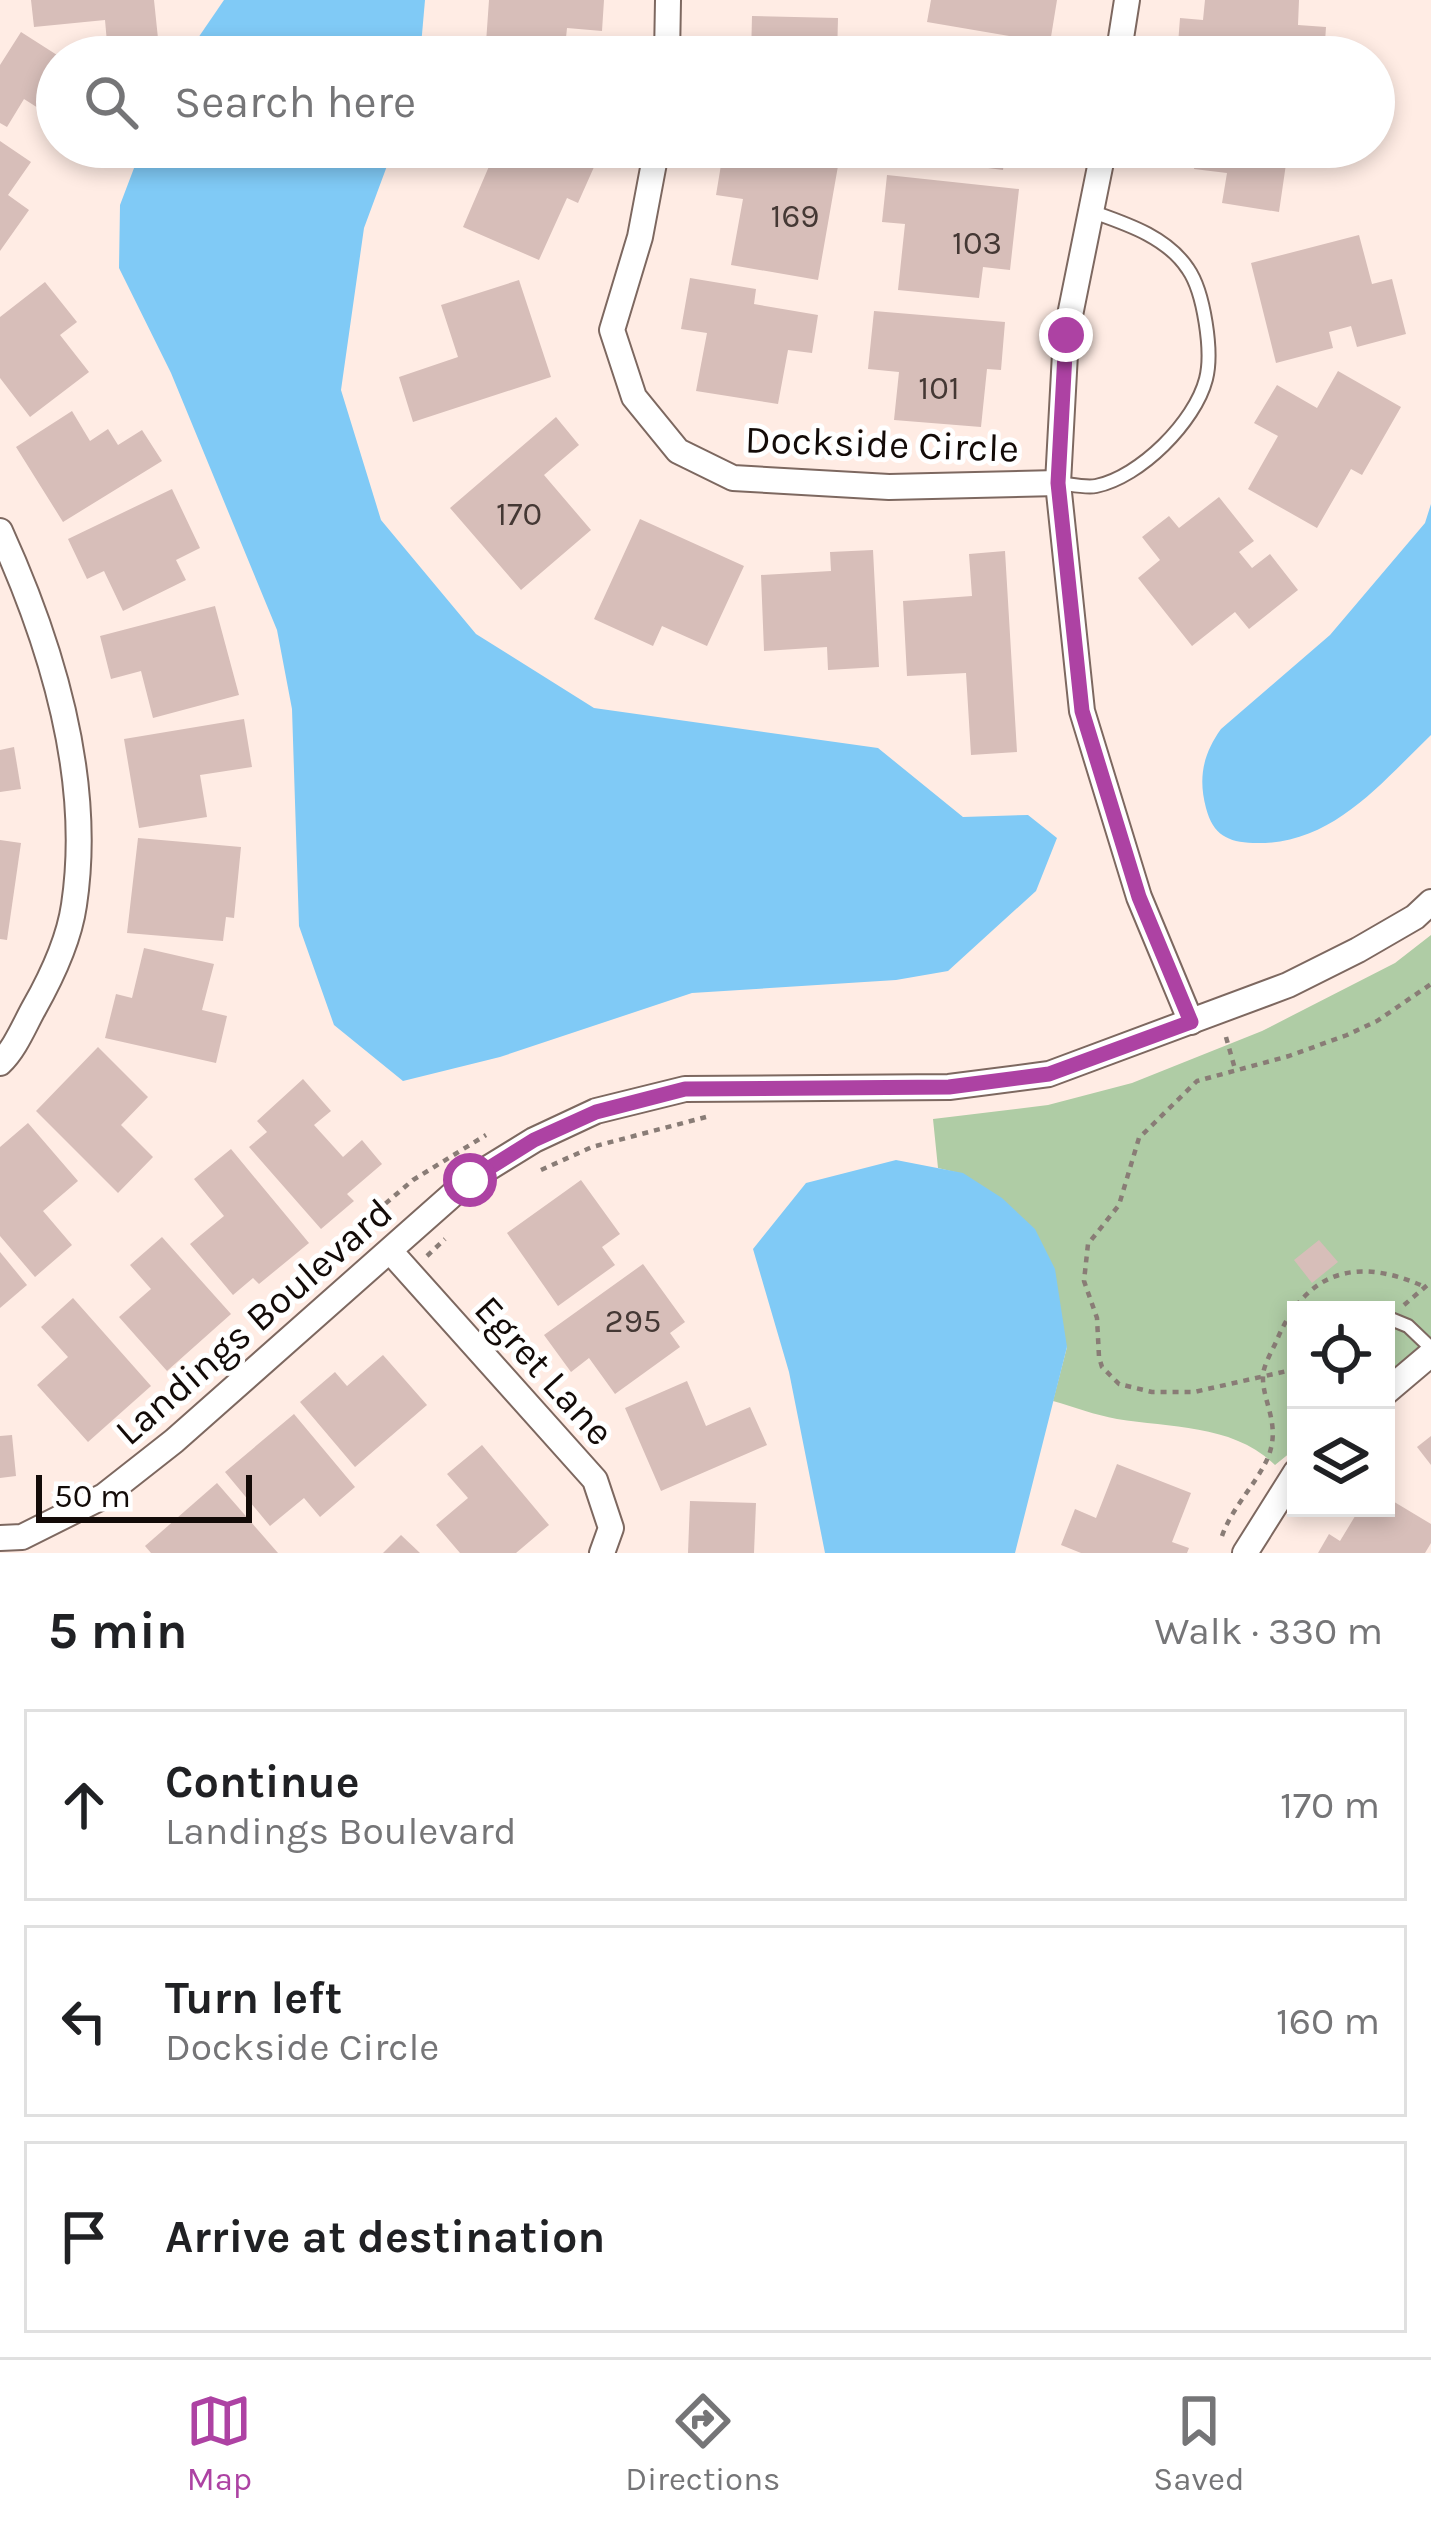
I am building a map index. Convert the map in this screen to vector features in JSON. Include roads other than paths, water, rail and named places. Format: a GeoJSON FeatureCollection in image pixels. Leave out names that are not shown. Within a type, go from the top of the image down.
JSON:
{"type":"FeatureCollection","features":[{"type":"Feature","properties":{"kind":"street"},"geometry":{"type":"LineString","coordinates":[[667,36],[668,0]]}},
{"type":"Feature","properties":{"kind":"street"},"geometry":{"type":"LineString","coordinates":[[1121,36],[1126,0]]}},
{"type":"Feature","properties":{"kind":"street","name":"Dockside Circle"},"geometry":{"type":"LineString","coordinates":[[653,168],[640,237],[612,330],[634,398],[678,451],[734,478],[889,487],[1058,483]]}},
{"type":"Feature","properties":{"kind":"street","name":"Dockside Circle"},"geometry":{"type":"LineString","coordinates":[[1101,168],[1066,335],[1058,483],[1082,711],[1139,897],[1191,1022]]}},
{"type":"Feature","properties":{"kind":"street"},"geometry":{"type":"LineString","coordinates":[[0,531],[30,597],[60,698],[80,818],[74,909],[48,983],[0,1063]]}},
{"type":"Feature","properties":{"kind":"street","name":"Landings Boulevard"},"geometry":{"type":"LineString","coordinates":[[0,1538],[22,1537],[104,1496],[174,1441],[470,1180],[534,1140],[596,1112],[685,1089],[949,1087],[1049,1074],[1288,985],[1377,939],[1431,902]]}},
{"type":"Feature","properties":{"kind":"street","name":"Egret Lane"},"geometry":{"type":"LineString","coordinates":[[390,1251],[595,1480],[611,1528],[602,1553]]}},
{"type":"Feature","properties":{"kind":"street"},"geometry":{"type":"LineString","coordinates":[[1395,1384],[1431,1351]]}},
{"type":"Feature","properties":{"kind":"street"},"geometry":{"type":"LineString","coordinates":[[1244,1553],[1287,1486]]}},
{"type":"Feature","properties":{"kind":"lane"},"geometry":{"type":"LineString","coordinates":[[1058,483],[1095,487],[1146,462],[1184,423],[1207,377],[1206,320],[1188,269],[1145,230],[1094,212]]}},
{"type":"Feature","properties":{"kind":"lane"},"geometry":{"type":"LineString","coordinates":[[1395,1320],[1408,1326],[1431,1351]]}},
{"type":"Feature","properties":{"kind":"water"},"geometry":{"type":"Polygon","coordinates":[[[224,0],[425,0],[422,36],[199,36],[224,0]]]}},
{"type":"Feature","properties":{"kind":"water"},"geometry":{"type":"Polygon","coordinates":[[[134,168],[386,168],[364,228],[341,390],[381,520],[476,634],[594,708],[878,748],[963,817],[1028,815],[1057,838],[1036,891],[948,971],[896,980],[692,993],[500,1057],[403,1081],[334,1025],[299,926],[292,709],[277,630],[171,373],[119,268],[120,205],[134,168]]]}},
{"type":"Feature","properties":{"kind":"water"},"geometry":{"type":"Polygon","coordinates":[[[1431,504],[1431,735],[1372,792],[1330,823],[1281,841],[1229,839],[1213,825],[1202,787],[1206,757],[1215,738],[1330,635],[1425,523],[1431,504]]]}},
{"type":"Feature","properties":{"kind":"water"},"geometry":{"type":"Polygon","coordinates":[[[896,1160],[963,1173],[1002,1198],[1035,1229],[1055,1269],[1067,1347],[1015,1553],[825,1553],[789,1372],[753,1249],[806,1183],[896,1160]]]}}]}
